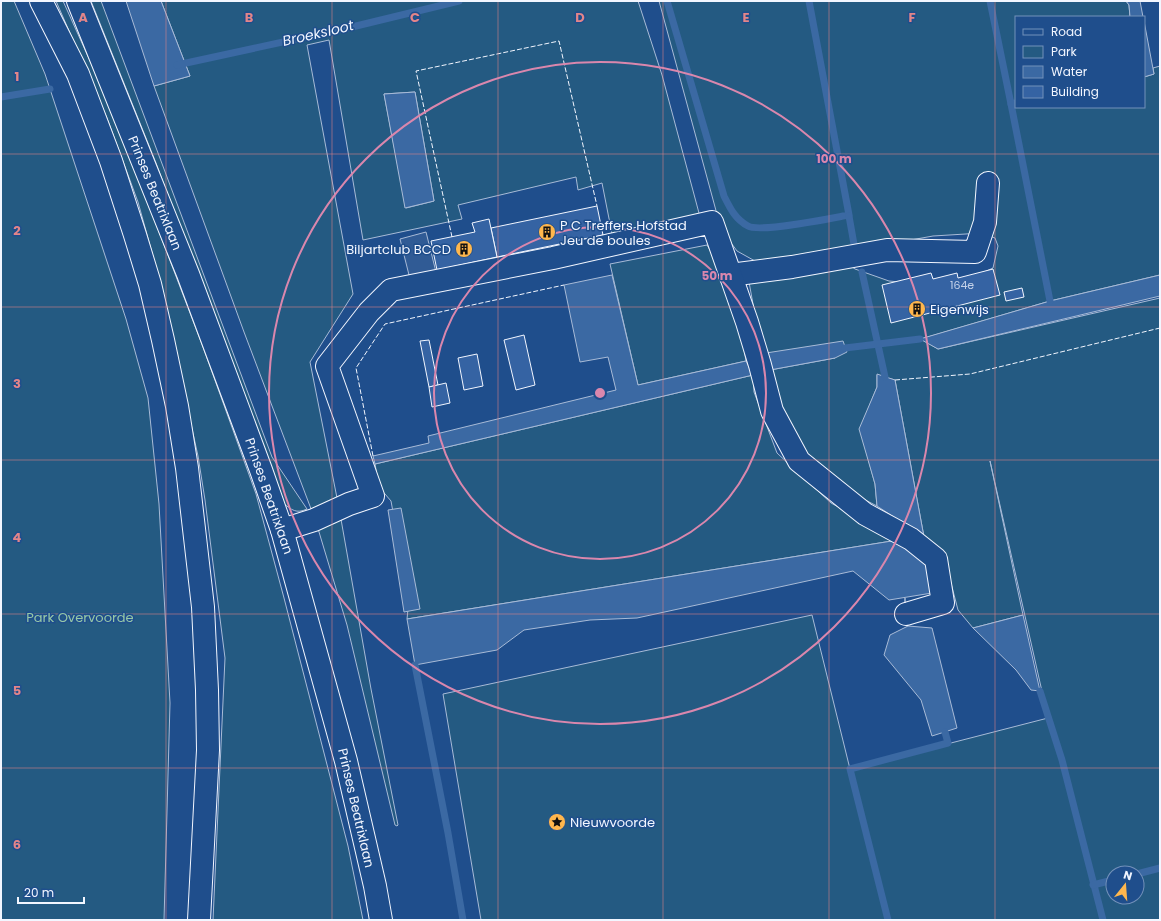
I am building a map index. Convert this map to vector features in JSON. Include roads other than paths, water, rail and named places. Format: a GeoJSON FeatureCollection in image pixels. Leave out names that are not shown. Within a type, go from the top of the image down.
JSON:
{"type":"FeatureCollection","features":[{"type":"Feature","properties":{"kind":"main road"},"geometry":{"type":"LineString","coordinates":[[41,1],[85,91],[122,194],[150,284],[176,406],[188,475],[204,607],[207,690],[208,750],[199,920]]}},
{"type":"Feature","properties":{"kind":"main road","name":"Prinses Beatrixlaan"},"geometry":{"type":"LineString","coordinates":[[78,1],[191,281],[282,530],[346,761],[375,886],[381,920]]}},
{"type":"Feature","properties":{"kind":"main road"},"geometry":{"type":"LineString","coordinates":[[730,275],[792,267],[887,250],[975,252],[986,222],[988,183]]}},
{"type":"Feature","properties":{"kind":"main road"},"geometry":{"type":"LineString","coordinates":[[282,530],[314,520],[349,504],[373,496],[327,366],[369,312],[390,290],[424,279],[553,258],[712,222],[760,365],[772,412],[799,461],[865,514],[911,538],[936,559],[943,603],[906,614]]}},
{"type":"Feature","properties":{"kind":"water"},"geometry":{"type":"Polygon","coordinates":[[[126,1],[161,1],[190,76],[154,86],[126,1]]]}},
{"type":"Feature","properties":{"kind":"water"},"geometry":{"type":"Polygon","coordinates":[[[1126,1],[1140,1],[1143,16],[1130,16],[1129,5],[1126,1]]]}},
{"type":"Feature","properties":{"kind":"water"},"geometry":{"type":"Polygon","coordinates":[[[1145,26],[1154,74],[1145,77],[1145,26]]]}},
{"type":"Feature","properties":{"kind":"water"},"geometry":{"type":"Polygon","coordinates":[[[415,92],[434,201],[405,208],[384,94],[415,92]]]}},
{"type":"Feature","properties":{"kind":"water"},"geometry":{"type":"Polygon","coordinates":[[[612,275],[638,385],[746,361],[753,375],[375,464],[373,456],[429,443],[428,436],[616,390],[608,357],[580,362],[564,285],[612,275]]]}},
{"type":"Feature","properties":{"kind":"water"},"geometry":{"type":"Polygon","coordinates":[[[1160,275],[1160,296],[938,349],[920,339],[1050,301],[1160,275]]]}},
{"type":"Feature","properties":{"kind":"water"},"geometry":{"type":"Polygon","coordinates":[[[843,341],[847,352],[835,358],[770,370],[766,353],[843,341]]]}},
{"type":"Feature","properties":{"kind":"water"},"geometry":{"type":"Polygon","coordinates":[[[877,374],[895,380],[924,537],[877,506],[875,484],[859,429],[877,387],[877,374]]]}},
{"type":"Feature","properties":{"kind":"water"},"geometry":{"type":"Polygon","coordinates":[[[401,508],[420,609],[404,612],[388,510],[401,508]]]}},
{"type":"Feature","properties":{"kind":"water"},"geometry":{"type":"Polygon","coordinates":[[[898,540],[929,565],[932,593],[889,600],[853,571],[637,618],[590,620],[524,630],[497,650],[415,665],[407,619],[898,540]]]}},
{"type":"Feature","properties":{"kind":"water"},"geometry":{"type":"Polygon","coordinates":[[[1023,615],[1040,691],[1031,690],[1016,670],[973,628],[1023,615]]]}},
{"type":"Feature","properties":{"kind":"water"},"geometry":{"type":"Polygon","coordinates":[[[908,626],[932,628],[957,728],[932,736],[921,700],[884,655],[890,635],[908,626]]]}},
{"type":"Feature","properties":{"kind":"waterway","name":"Broeksloot"},"geometry":{"type":"LineString","coordinates":[[177,65],[352,27],[459,1]]}},
{"type":"Feature","properties":{"kind":"waterway"},"geometry":{"type":"LineString","coordinates":[[667,1],[724,196],[736,217],[748,226],[755,228],[797,224],[849,215],[809,1]]}},
{"type":"Feature","properties":{"kind":"waterway"},"geometry":{"type":"LineString","coordinates":[[990,1],[1011,104],[1015,103]]}},
{"type":"Feature","properties":{"kind":"waterway","name":"Broeksloot"},"geometry":{"type":"LineString","coordinates":[[1,97],[50,89]]}},
{"type":"Feature","properties":{"kind":"waterway"},"geometry":{"type":"LineString","coordinates":[[1011,104],[1050,301]]}},
{"type":"Feature","properties":{"kind":"waterway"},"geometry":{"type":"LineString","coordinates":[[849,216],[855,250]]}},
{"type":"Feature","properties":{"kind":"waterway"},"geometry":{"type":"LineString","coordinates":[[862,272],[885,377]]}},
{"type":"Feature","properties":{"kind":"waterway"},"geometry":{"type":"LineString","coordinates":[[845,348],[920,339]]}},
{"type":"Feature","properties":{"kind":"waterway"},"geometry":{"type":"LineString","coordinates":[[415,665],[448,833],[463,920]]}},
{"type":"Feature","properties":{"kind":"waterway"},"geometry":{"type":"LineString","coordinates":[[1040,691],[1062,760],[1103,920]]}},
{"type":"Feature","properties":{"kind":"waterway"},"geometry":{"type":"LineString","coordinates":[[888,920],[850,769],[948,743],[945,732]]}},
{"type":"Feature","properties":{"kind":"waterway"},"geometry":{"type":"LineString","coordinates":[[1145,872],[1160,868]]}},
{"type":"Feature","properties":{"kind":"waterway"},"geometry":{"type":"LineString","coordinates":[[1093,885],[1105,882]]}},
{"type":"Feature","properties":{"kind":"place","name":"P C Treffers Hofstad Jeu de boules"},"geometry":{"type":"Point","coordinates":[547,232]}},
{"type":"Feature","properties":{"kind":"place","name":"Biljartclub BCCD"},"geometry":{"type":"Point","coordinates":[464,249]}},
{"type":"Feature","properties":{"kind":"place","name":"Eigenwijs"},"geometry":{"type":"Point","coordinates":[917,309]}},
{"type":"Feature","properties":{"kind":"place","name":"Nieuwvoorde"},"geometry":{"type":"Point","coordinates":[557,822]}},
{"type":"Feature","properties":{"kind":"park label","name":"Park Overvoorde"},"geometry":{"type":"Point","coordinates":[80,617]}}]}
